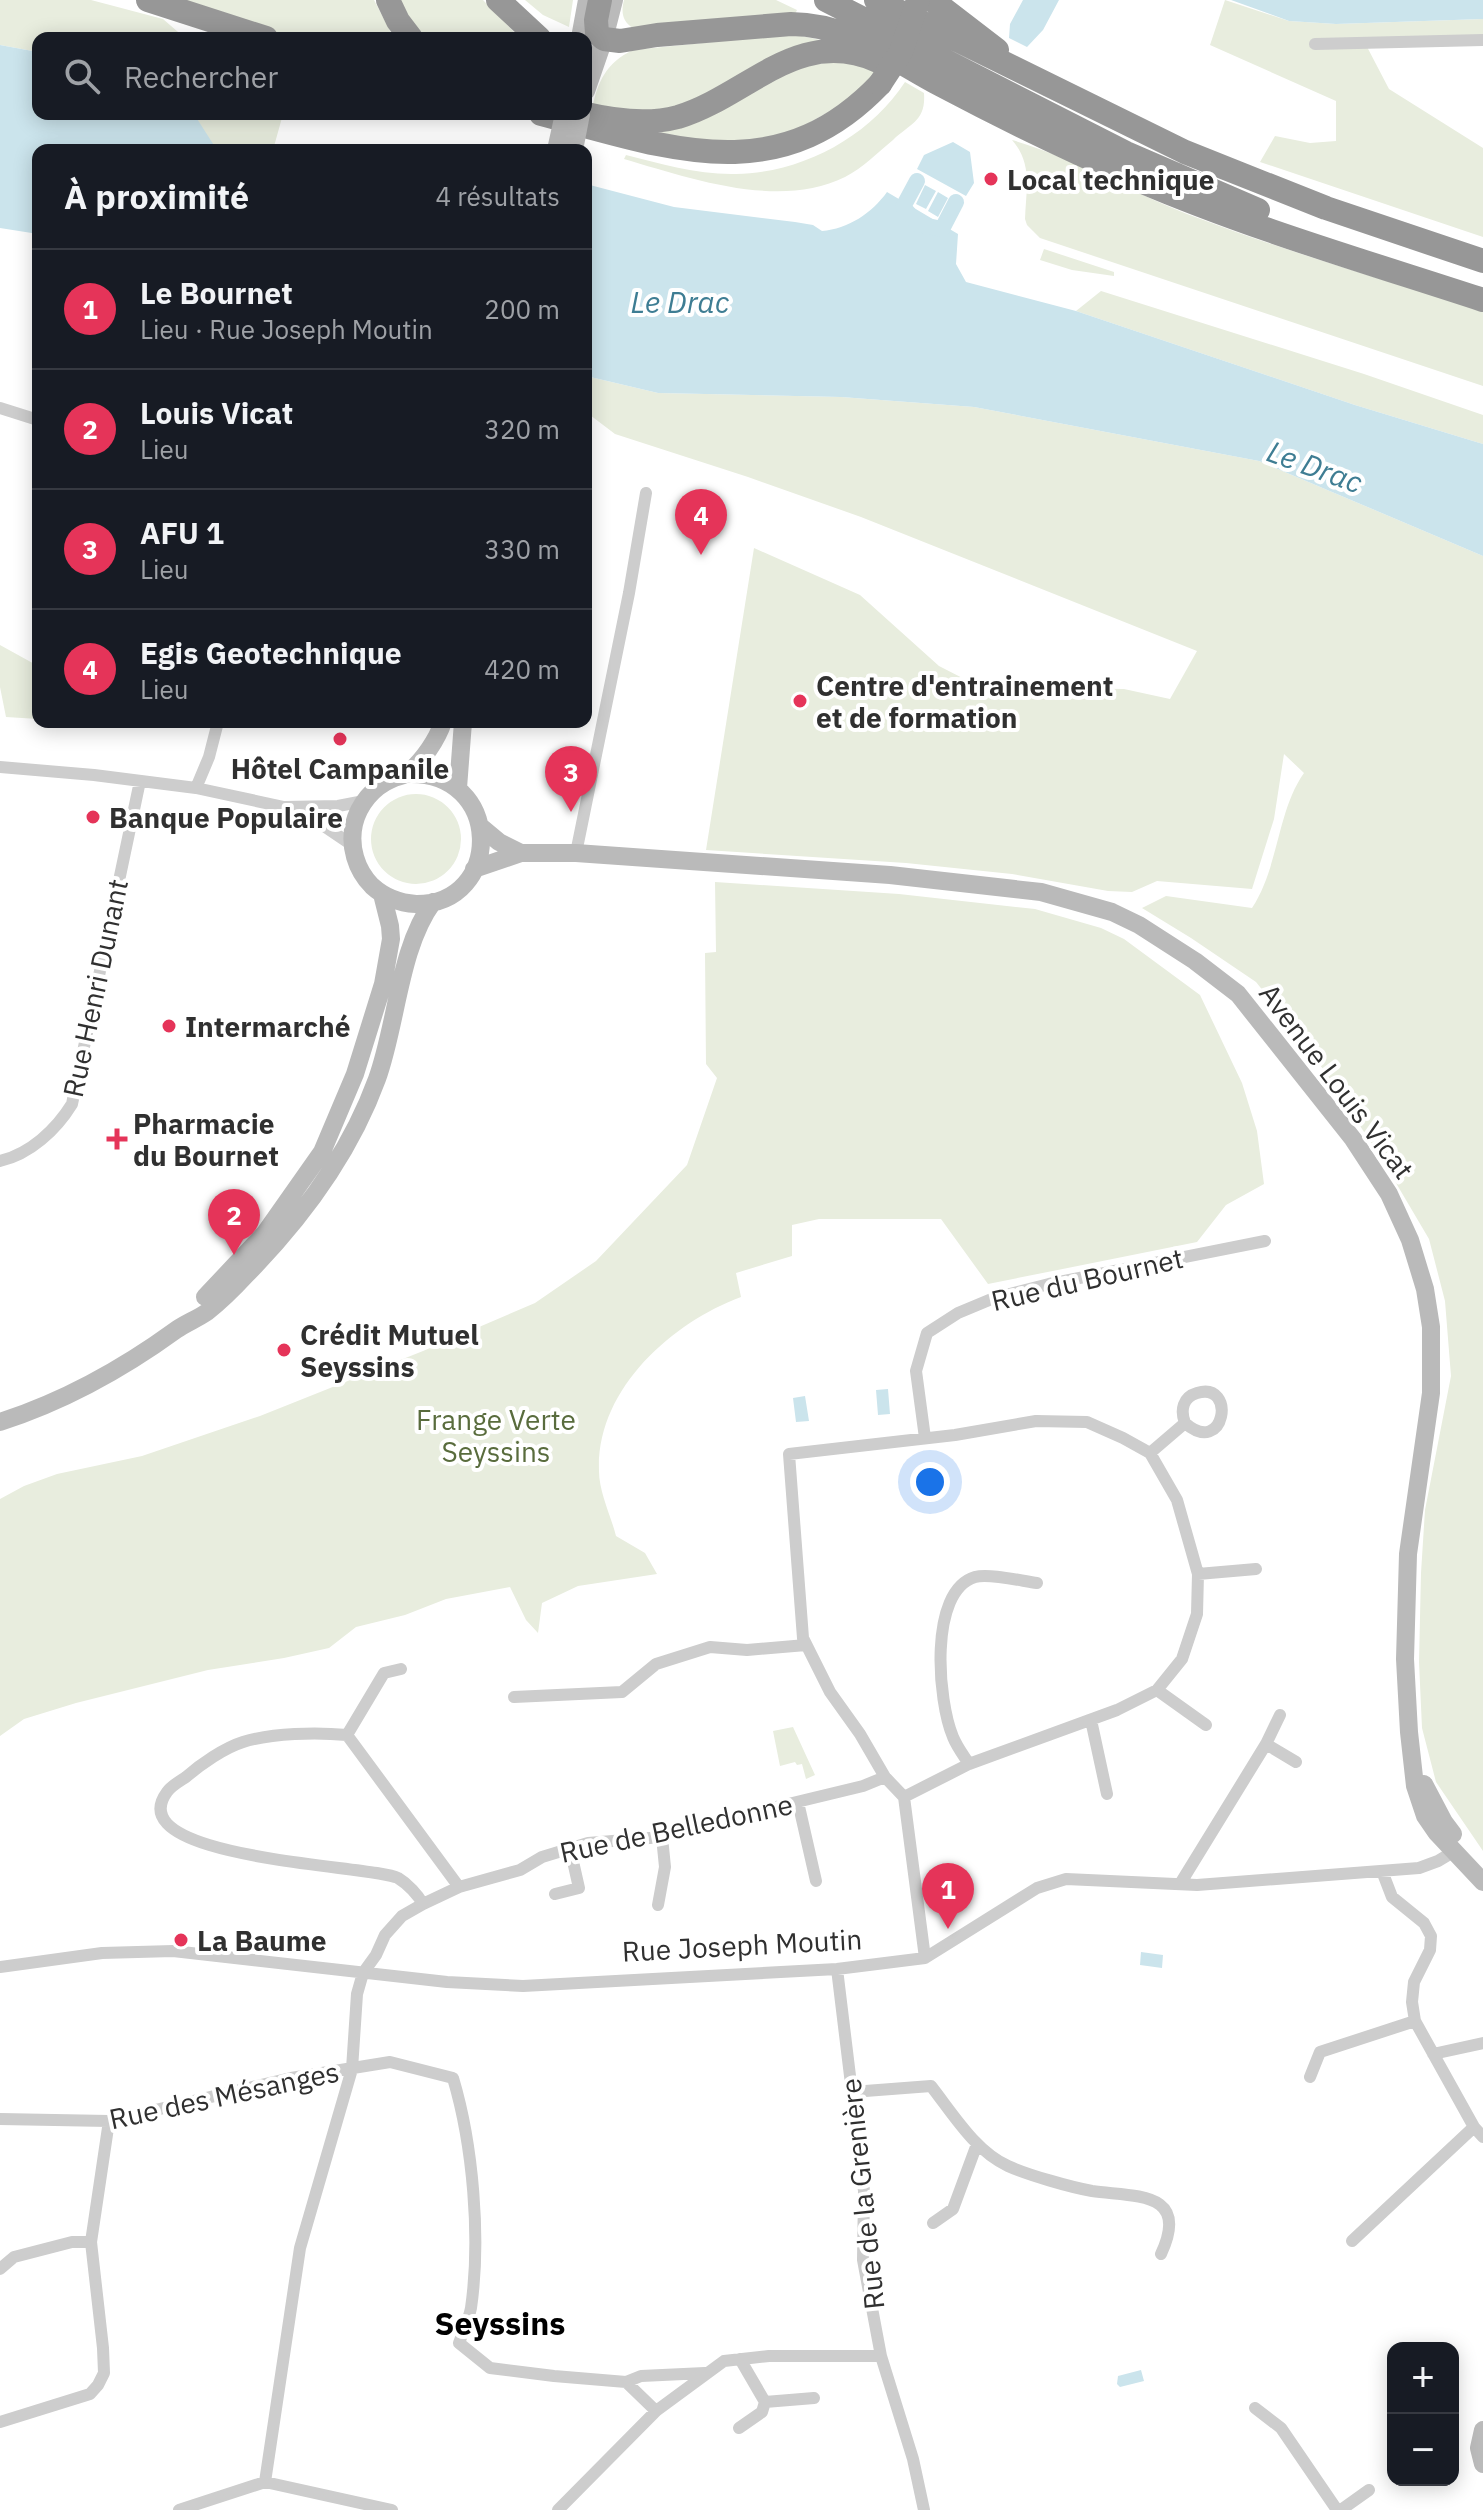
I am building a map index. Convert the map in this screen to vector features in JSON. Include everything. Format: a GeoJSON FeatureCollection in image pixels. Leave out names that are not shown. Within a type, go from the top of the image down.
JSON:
{"type":"FeatureCollection","features":[{"type":"Feature","properties":{"kind":"highway"},"geometry":{"type":"LineString","coordinates":[[148,0],[247,32]]}},
{"type":"Feature","properties":{"kind":"highway"},"geometry":{"type":"LineString","coordinates":[[388,0],[406,32]]}},
{"type":"Feature","properties":{"kind":"highway"},"geometry":{"type":"LineString","coordinates":[[498,0],[533,32]]}},
{"type":"Feature","properties":{"kind":"highway"},"geometry":{"type":"LineString","coordinates":[[592,39],[597,33],[600,0]]}},
{"type":"Feature","properties":{"kind":"highway"},"geometry":{"type":"LineString","coordinates":[[826,0],[958,57],[1037,80],[1185,152],[1268,187],[1483,261]]}},
{"type":"Feature","properties":{"kind":"highway"},"geometry":{"type":"LineString","coordinates":[[876,0],[958,57],[1023,113],[1189,201],[1351,259],[1483,300]]}},
{"type":"Feature","properties":{"kind":"highway"},"geometry":{"type":"LineString","coordinates":[[564,120],[669,147],[717,152],[753,151],[786,145],[826,127],[856,107],[880,84],[901,52],[918,0]]}},
{"type":"Feature","properties":{"kind":"highway"},"geometry":{"type":"LineString","coordinates":[[932,0],[958,57]]}},
{"type":"Feature","properties":{"kind":"highway"},"geometry":{"type":"LineString","coordinates":[[592,39],[620,41],[702,31],[806,24],[870,44],[958,57]]}},
{"type":"Feature","properties":{"kind":"highway"},"geometry":{"type":"LineString","coordinates":[[592,115],[635,121],[678,117],[785,61],[814,53],[841,52],[869,57],[912,76],[958,57]]}},
{"type":"Feature","properties":{"kind":"highway"},"geometry":{"type":"LineString","coordinates":[[1023,113],[1126,153],[1247,206],[1483,288]]}},
{"type":"Feature","properties":{"kind":"main road"},"geometry":{"type":"LineString","coordinates":[[587,0],[591,32]]}},
{"type":"Feature","properties":{"kind":"main road"},"geometry":{"type":"LineString","coordinates":[[592,39],[614,0]]}},
{"type":"Feature","properties":{"kind":"main road"},"geometry":{"type":"LineString","coordinates":[[557,144],[563,120]]}},
{"type":"Feature","properties":{"kind":"main road"},"geometry":{"type":"LineString","coordinates":[[576,144],[582,120]]}},
{"type":"Feature","properties":{"kind":"main road"},"geometry":{"type":"LineString","coordinates":[[407,774],[429,748],[440,728]]}},
{"type":"Feature","properties":{"kind":"main road"},"geometry":{"type":"LineString","coordinates":[[458,788],[463,728]]}},
{"type":"Feature","properties":{"kind":"main road"},"geometry":{"type":"LineString","coordinates":[[407,774],[434,776],[458,788],[473,805],[481,827],[481,848],[474,869],[453,893],[433,902],[407,903],[382,894],[373,887],[359,868],[352,845],[354,822],[364,801],[383,783],[407,774]]}},
{"type":"Feature","properties":{"kind":"main road"},"geometry":{"type":"LineString","coordinates":[[481,827],[499,842],[521,853]]}},
{"type":"Feature","properties":{"kind":"main road"},"geometry":{"type":"LineString","coordinates":[[474,869],[521,853]]}},
{"type":"Feature","properties":{"kind":"main road","name":"Avenue Louis Vicat"},"geometry":{"type":"LineString","coordinates":[[521,853],[576,853],[906,876],[1041,892],[1112,912],[1139,925],[1195,961],[1238,994],[1353,1139],[1389,1194],[1410,1240],[1425,1289],[1431,1327],[1431,1393],[1411,1521],[1405,1594],[1405,1659],[1411,1747],[1426,1789],[1457,1848]]}},
{"type":"Feature","properties":{"kind":"main road"},"geometry":{"type":"LineString","coordinates":[[180,1327],[200,1301],[265,1233],[322,1152],[355,1074],[383,984],[391,939],[382,894]]}},
{"type":"Feature","properties":{"kind":"main road"},"geometry":{"type":"LineString","coordinates":[[0,1422],[38,1409],[126,1365],[207,1311],[273,1248],[339,1159],[361,1118],[377,1078],[413,936],[433,902]]}},
{"type":"Feature","properties":{"kind":"main road"},"geometry":{"type":"LineString","coordinates":[[1457,1848],[1483,1866]]}},
{"type":"Feature","properties":{"kind":"main road"},"geometry":{"type":"LineString","coordinates":[[1457,1848],[1483,1882]]}},
{"type":"Feature","properties":{"kind":"main road"},"geometry":{"type":"LineString","coordinates":[[1483,2430],[1479,2448],[1483,2464]]}},
{"type":"Feature","properties":{"kind":"street"},"geometry":{"type":"LineString","coordinates":[[1315,44],[1483,40]]}},
{"type":"Feature","properties":{"kind":"street"},"geometry":{"type":"LineString","coordinates":[[0,408],[32,418]]}},
{"type":"Feature","properties":{"kind":"street"},"geometry":{"type":"LineString","coordinates":[[576,853],[646,493]]}},
{"type":"Feature","properties":{"kind":"street"},"geometry":{"type":"LineString","coordinates":[[196,788],[216,728]]}},
{"type":"Feature","properties":{"kind":"street"},"geometry":{"type":"LineString","coordinates":[[0,767],[196,788],[284,807],[321,824],[352,845]]}},
{"type":"Feature","properties":{"kind":"street","name":"Rue Henri Dunant"},"geometry":{"type":"LineString","coordinates":[[0,1161],[17,1157],[43,1138],[64,1118],[72,1104],[140,781]]}},
{"type":"Feature","properties":{"kind":"street"},"geometry":{"type":"LineString","coordinates":[[284,807],[338,806],[364,801]]}},
{"type":"Feature","properties":{"kind":"street","name":"Rue du Bournet"},"geometry":{"type":"LineString","coordinates":[[925,1438],[916,1371],[927,1333],[958,1313],[994,1298],[1049,1284],[1265,1241]]}},
{"type":"Feature","properties":{"kind":"street"},"geometry":{"type":"LineString","coordinates":[[904,1797],[969,1764],[1091,1720],[1157,1690],[1182,1659],[1197,1614],[1198,1574],[1177,1500],[1150,1453],[1087,1422],[1036,1421],[789,1454],[800,1617],[806,1645],[830,1692],[885,1777],[904,1797],[925,1958]]}},
{"type":"Feature","properties":{"kind":"street"},"geometry":{"type":"LineString","coordinates":[[1150,1453],[1185,1423]]}},
{"type":"Feature","properties":{"kind":"street"},"geometry":{"type":"LineString","coordinates":[[1198,1574],[1256,1569]]}},
{"type":"Feature","properties":{"kind":"street"},"geometry":{"type":"LineString","coordinates":[[969,1764],[953,1737],[941,1692],[940,1656],[946,1614],[958,1586],[977,1576],[1037,1583]]}},
{"type":"Feature","properties":{"kind":"street"},"geometry":{"type":"LineString","coordinates":[[514,1697],[622,1692],[656,1664],[710,1647],[747,1650],[806,1645]]}},
{"type":"Feature","properties":{"kind":"street"},"geometry":{"type":"LineString","coordinates":[[347,1735],[384,1673],[401,1669]]}},
{"type":"Feature","properties":{"kind":"street"},"geometry":{"type":"LineString","coordinates":[[1157,1690],[1206,1725]]}},
{"type":"Feature","properties":{"kind":"street"},"geometry":{"type":"LineString","coordinates":[[1180,1884],[1266,1744],[1280,1715]]}},
{"type":"Feature","properties":{"kind":"street"},"geometry":{"type":"LineString","coordinates":[[1091,1720],[1107,1794]]}},
{"type":"Feature","properties":{"kind":"street"},"geometry":{"type":"LineString","coordinates":[[423,1904],[418,1895],[397,1877],[274,1860],[191,1839],[170,1829],[163,1820],[161,1809],[166,1792],[194,1770],[243,1742],[322,1733],[347,1735],[459,1887]]}},
{"type":"Feature","properties":{"kind":"street"},"geometry":{"type":"LineString","coordinates":[[1266,1744],[1296,1762]]}},
{"type":"Feature","properties":{"kind":"street","name":"Rue de Belledonne"},"geometry":{"type":"LineString","coordinates":[[363,1973],[385,1935],[402,1916],[459,1887],[520,1870],[542,1857],[588,1843],[662,1837],[863,1786],[885,1777]]}},
{"type":"Feature","properties":{"kind":"street"},"geometry":{"type":"LineString","coordinates":[[798,1802],[816,1881]]}},
{"type":"Feature","properties":{"kind":"street"},"geometry":{"type":"LineString","coordinates":[[658,1905],[665,1867],[662,1837]]}},
{"type":"Feature","properties":{"kind":"street"},"geometry":{"type":"LineString","coordinates":[[555,1894],[579,1888],[570,1848]]}},
{"type":"Feature","properties":{"kind":"street","name":"Rue Joseph Moutin"},"geometry":{"type":"LineString","coordinates":[[0,1967],[102,1953],[173,1951],[447,1982],[523,1986],[837,1969],[925,1958],[1037,1888],[1066,1879],[1180,1884],[1382,1871],[1419,1868],[1438,1861],[1457,1848]]}},
{"type":"Feature","properties":{"kind":"street"},"geometry":{"type":"LineString","coordinates":[[1352,2241],[1479,2132],[1415,2021],[1412,2002],[1414,1982],[1430,1950],[1431,1936],[1424,1923],[1392,1897],[1382,1871]]}},
{"type":"Feature","properties":{"kind":"street","name":"Rue de la Grenière"},"geometry":{"type":"LineString","coordinates":[[837,1969],[864,2191],[863,2260],[881,2356],[913,2459],[924,2510]]}},
{"type":"Feature","properties":{"kind":"street"},"geometry":{"type":"LineString","coordinates":[[265,2482],[300,2248],[352,2069],[357,1994],[363,1973]]}},
{"type":"Feature","properties":{"kind":"street"},"geometry":{"type":"LineString","coordinates":[[1310,2077],[1320,2052],[1415,2021]]}},
{"type":"Feature","properties":{"kind":"street"},"geometry":{"type":"LineString","coordinates":[[1433,2054],[1483,2043]]}},
{"type":"Feature","properties":{"kind":"street","name":"Rue des Mésanges"},"geometry":{"type":"LineString","coordinates":[[0,2119],[109,2121],[291,2078],[390,2062],[453,2078],[463,2118],[476,2241],[470,2311],[459,2343],[490,2368],[626,2382]]}},
{"type":"Feature","properties":{"kind":"street"},"geometry":{"type":"LineString","coordinates":[[852,2092],[931,2086],[977,2144],[1007,2166],[1090,2190],[1141,2195],[1160,2205],[1167,2215],[1169,2235],[1161,2254]]}},
{"type":"Feature","properties":{"kind":"street"},"geometry":{"type":"LineString","coordinates":[[0,2422],[90,2394],[104,2373],[91,2242],[109,2121]]}},
{"type":"Feature","properties":{"kind":"street"},"geometry":{"type":"LineString","coordinates":[[933,2223],[953,2209],[977,2144]]}},
{"type":"Feature","properties":{"kind":"street"},"geometry":{"type":"LineString","coordinates":[[0,2269],[14,2257],[72,2242],[91,2242]]}},
{"type":"Feature","properties":{"kind":"street"},"geometry":{"type":"LineString","coordinates":[[558,2510],[656,2411],[724,2361],[769,2356],[881,2356]]}},
{"type":"Feature","properties":{"kind":"street"},"geometry":{"type":"LineString","coordinates":[[739,2428],[762,2412],[765,2402],[740,2359]]}},
{"type":"Feature","properties":{"kind":"street"},"geometry":{"type":"LineString","coordinates":[[656,2411],[626,2382],[641,2376],[705,2373]]}},
{"type":"Feature","properties":{"kind":"street"},"geometry":{"type":"LineString","coordinates":[[765,2402],[814,2398]]}},
{"type":"Feature","properties":{"kind":"street"},"geometry":{"type":"LineString","coordinates":[[1255,2408],[1281,2428],[1339,2510],[1369,2490]]}},
{"type":"Feature","properties":{"kind":"street"},"geometry":{"type":"LineString","coordinates":[[179,2510],[265,2482],[392,2510]]}},
{"type":"Feature","properties":{"kind":"green space"},"geometry":{"type":"Polygon","coordinates":[[[0,0],[91,0],[163,19],[178,32],[32,32],[32,51],[0,45],[0,0]]]}},
{"type":"Feature","properties":{"kind":"green space"},"geometry":{"type":"Polygon","coordinates":[[[164,0],[374,0],[391,32],[267,32],[164,0]]]}},
{"type":"Feature","properties":{"kind":"green space"},"geometry":{"type":"Polygon","coordinates":[[[397,0],[483,0],[514,32],[419,32],[397,0]]]}},
{"type":"Feature","properties":{"kind":"green space"},"geometry":{"type":"Polygon","coordinates":[[[525,0],[573,0],[569,27],[543,15],[525,0]]]}},
{"type":"Feature","properties":{"kind":"green space"},"geometry":{"type":"Polygon","coordinates":[[[624,0],[776,0],[797,10],[795,14],[633,28],[623,16],[624,0]]]}},
{"type":"Feature","properties":{"kind":"green space"},"geometry":{"type":"Polygon","coordinates":[[[1225,0],[1289,21],[1336,24],[1483,19],[1483,37],[1365,43],[1389,89],[1483,148],[1483,237],[1260,162],[1275,136],[1310,143],[1336,141],[1336,101],[1210,45],[1225,0]]]}},
{"type":"Feature","properties":{"kind":"green space"},"geometry":{"type":"Polygon","coordinates":[[[792,34],[840,44],[673,111],[592,109],[605,74],[616,61],[633,50],[792,34]]]}},
{"type":"Feature","properties":{"kind":"green space"},"geometry":{"type":"Polygon","coordinates":[[[837,61],[880,70],[857,96],[780,139],[687,143],[655,130],[799,67],[837,61]]]}},
{"type":"Feature","properties":{"kind":"green space"},"geometry":{"type":"Polygon","coordinates":[[[905,82],[924,93],[923,110],[916,121],[858,169],[819,186],[792,191],[734,188],[624,159],[626,155],[722,174],[785,167],[809,159],[853,135],[890,102],[905,82]]]}},
{"type":"Feature","properties":{"kind":"green space"},"geometry":{"type":"Polygon","coordinates":[[[197,120],[281,120],[275,144],[211,144],[197,120]]]}},
{"type":"Feature","properties":{"kind":"green space"},"geometry":{"type":"Polygon","coordinates":[[[1012,140],[1233,231],[1483,311],[1483,386],[1040,238],[1025,219],[1026,168],[1012,140]]]}},
{"type":"Feature","properties":{"kind":"green space"},"geometry":{"type":"Polygon","coordinates":[[[1044,249],[1114,272],[1114,276],[1072,270],[1040,260],[1044,249]]]}},
{"type":"Feature","properties":{"kind":"green space"},"geometry":{"type":"Polygon","coordinates":[[[1101,291],[1483,415],[1483,444],[1355,405],[1076,311],[1101,291]]]}},
{"type":"Feature","properties":{"kind":"green space"},"geometry":{"type":"Polygon","coordinates":[[[592,377],[658,393],[841,397],[974,407],[1259,461],[1483,556],[1483,1851],[1436,1782],[1422,1728],[1419,1662],[1425,1510],[1451,1376],[1445,1301],[1429,1239],[1383,1161],[1311,1051],[1256,982],[1142,908],[1166,896],[1252,908],[1268,875],[1288,804],[1304,773],[1284,754],[1274,819],[1252,889],[1157,881],[1132,892],[1108,891],[1012,874],[906,863],[706,850],[754,548],[860,595],[939,666],[980,687],[1043,697],[1051,688],[1124,689],[1170,699],[1197,651],[861,517],[615,434],[592,417],[592,377]]]}},
{"type":"Feature","properties":{"kind":"green space"},"geometry":{"type":"Polygon","coordinates":[[[0,645],[32,663],[32,719],[6,717],[0,687],[0,645]]]}},
{"type":"Feature","properties":{"kind":"green space"},"geometry":{"type":"Polygon","coordinates":[[[416,794],[433,798],[448,807],[457,822],[461,839],[457,856],[448,871],[433,880],[416,884],[399,880],[384,871],[375,856],[371,839],[375,822],[384,807],[399,798],[416,794]]]}},
{"type":"Feature","properties":{"kind":"green space","name":"Frange Verte Seyssins"},"geometry":{"type":"Polygon","coordinates":[[[715,882],[899,894],[1035,909],[1101,928],[1124,939],[1200,995],[1242,1083],[1257,1131],[1264,1184],[1226,1205],[1197,1242],[988,1284],[941,1219],[819,1219],[792,1225],[792,1256],[736,1273],[741,1297],[689,1324],[665,1342],[624,1387],[610,1413],[601,1441],[599,1471],[603,1496],[616,1536],[645,1553],[657,1574],[578,1586],[542,1603],[538,1633],[526,1620],[510,1587],[446,1599],[405,1615],[356,1627],[329,1648],[208,1670],[76,1703],[24,1719],[0,1736],[0,1499],[57,1474],[142,1456],[260,1416],[535,1303],[596,1261],[687,1165],[717,1078],[706,1064],[705,953],[716,952],[715,882]]]}},
{"type":"Feature","properties":{"kind":"green space"},"geometry":{"type":"Polygon","coordinates":[[[793,1727],[815,1775],[806,1779],[802,1764],[795,1762],[780,1766],[773,1731],[793,1727]]]}},
{"type":"Feature","properties":{"kind":"water"},"geometry":{"type":"Polygon","coordinates":[[[1023,0],[1059,0],[1043,30],[1027,47],[1009,38],[1010,24],[1023,0]]]}},
{"type":"Feature","properties":{"kind":"water"},"geometry":{"type":"Polygon","coordinates":[[[1231,0],[1483,0],[1483,19],[1336,24],[1289,21],[1231,0]]]}},
{"type":"Feature","properties":{"kind":"water"},"geometry":{"type":"Polygon","coordinates":[[[0,45],[32,51],[32,120],[198,120],[213,144],[32,144],[32,233],[0,228],[0,45]]]}},
{"type":"Feature","properties":{"kind":"water"},"geometry":{"type":"Polygon","coordinates":[[[953,142],[970,152],[974,183],[966,196],[917,169],[924,155],[953,142]]]}},
{"type":"Feature","properties":{"kind":"water"},"geometry":{"type":"Polygon","coordinates":[[[912,178],[923,184],[913,203],[902,197],[912,178]]]}},
{"type":"Feature","properties":{"kind":"water"},"geometry":{"type":"Polygon","coordinates":[[[925,185],[936,191],[926,209],[916,204],[925,185]]]}},
{"type":"Feature","properties":{"kind":"water","name":"Le Drac"},"geometry":{"type":"Polygon","coordinates":[[[592,186],[674,207],[795,222],[813,225],[822,231],[859,219],[887,192],[958,234],[956,264],[966,282],[1076,311],[1355,405],[1483,444],[1483,556],[1259,461],[974,407],[841,397],[658,393],[592,377],[592,186]]]}},
{"type":"Feature","properties":{"kind":"water"},"geometry":{"type":"Polygon","coordinates":[[[938,192],[948,198],[938,217],[928,211],[938,192]]]}},
{"type":"Feature","properties":{"kind":"water"},"geometry":{"type":"Polygon","coordinates":[[[951,199],[961,205],[951,224],[940,218],[951,199]]]}},
{"type":"Feature","properties":{"kind":"water"},"geometry":{"type":"Polygon","coordinates":[[[888,1389],[890,1414],[878,1415],[876,1390],[888,1389]]]}},
{"type":"Feature","properties":{"kind":"water"},"geometry":{"type":"Polygon","coordinates":[[[805,1396],[809,1421],[796,1422],[793,1398],[805,1396]]]}},
{"type":"Feature","properties":{"kind":"water"},"geometry":{"type":"Polygon","coordinates":[[[1141,1952],[1163,1955],[1162,1968],[1140,1965],[1141,1952]]]}},
{"type":"Feature","properties":{"kind":"water"},"geometry":{"type":"Polygon","coordinates":[[[1141,2370],[1144,2381],[1120,2387],[1117,2384],[1118,2376],[1141,2370]]]}},
{"type":"Feature","properties":{"kind":"waterway"},"geometry":{"type":"LineString","coordinates":[[917,181],[903,207],[918,224],[942,229],[956,202]]}},
{"type":"Feature","properties":{"kind":"place","name":"Local technique"},"geometry":{"type":"Point","coordinates":[991,179]}},
{"type":"Feature","properties":{"kind":"place","name":"Egis Geotechnique"},"geometry":{"type":"Point","coordinates":[701,555]}},
{"type":"Feature","properties":{"kind":"place","name":"Centre d'entrainement et de formation"},"geometry":{"type":"Point","coordinates":[800,701]}},
{"type":"Feature","properties":{"kind":"place","name":"Hôtel Campanile"},"geometry":{"type":"Point","coordinates":[340,739]}},
{"type":"Feature","properties":{"kind":"place","name":"AFU 1"},"geometry":{"type":"Point","coordinates":[571,812]}},
{"type":"Feature","properties":{"kind":"place","name":"Banque Populaire"},"geometry":{"type":"Point","coordinates":[93,817]}},
{"type":"Feature","properties":{"kind":"place","name":"Intermarché"},"geometry":{"type":"Point","coordinates":[169,1026]}},
{"type":"Feature","properties":{"kind":"place","name":"Pharmacie du Bournet"},"geometry":{"type":"Point","coordinates":[117,1139]}},
{"type":"Feature","properties":{"kind":"place","name":"Louis Vicat"},"geometry":{"type":"Point","coordinates":[234,1255]}},
{"type":"Feature","properties":{"kind":"place","name":"Crédit Mutuel Seyssins"},"geometry":{"type":"Point","coordinates":[284,1350]}},
{"type":"Feature","properties":{"kind":"place","name":"Le Bournet"},"geometry":{"type":"Point","coordinates":[948,1929]}},
{"type":"Feature","properties":{"kind":"place","name":"La Baume"},"geometry":{"type":"Point","coordinates":[181,1940]}},
{"type":"Feature","properties":{"kind":"district","name":"Seyssins"},"geometry":{"type":"Point","coordinates":[500,2323]}}]}
